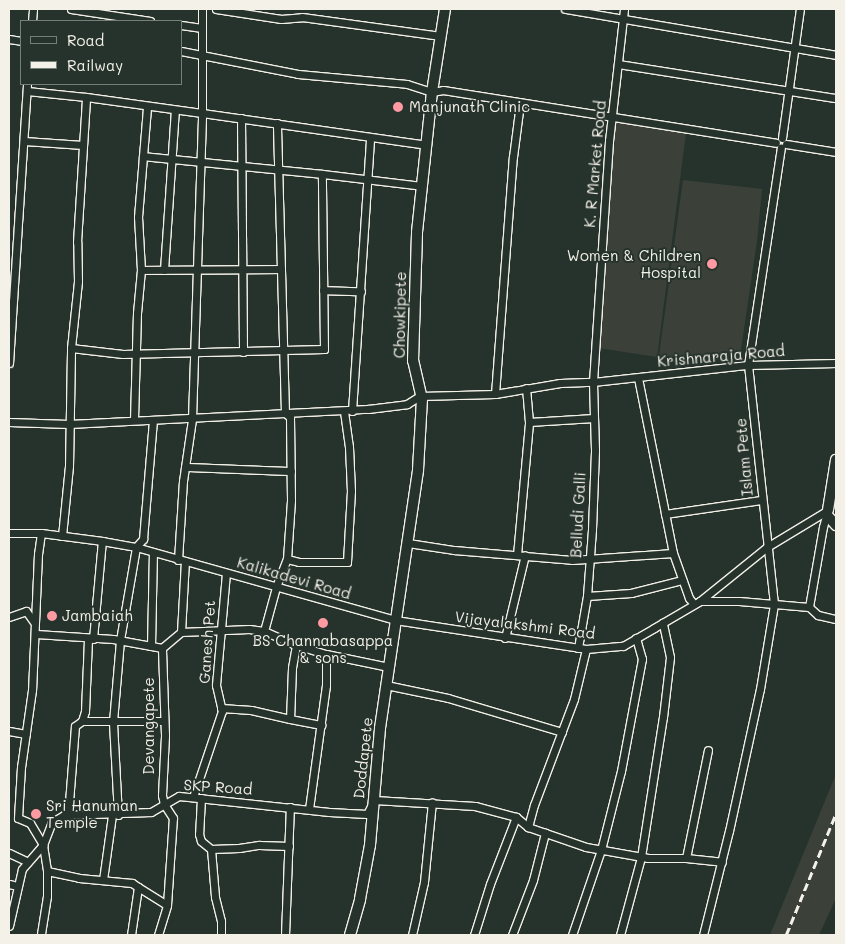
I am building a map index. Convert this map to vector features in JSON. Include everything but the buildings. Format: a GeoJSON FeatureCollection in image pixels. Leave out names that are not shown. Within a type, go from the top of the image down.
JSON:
{"type":"FeatureCollection","features":[{"type":"Feature","properties":{"kind":"street"},"geometry":{"type":"LineString","coordinates":[[71,9],[143,20]]}},
{"type":"Feature","properties":{"kind":"street"},"geometry":{"type":"LineString","coordinates":[[181,632],[185,467],[192,419],[195,353],[199,161],[202,113],[202,9]]}},
{"type":"Feature","properties":{"kind":"street"},"geometry":{"type":"LineString","coordinates":[[216,9],[281,20],[302,17],[440,36]]}},
{"type":"Feature","properties":{"kind":"street","name":"Chowkipete"},"geometry":{"type":"LineString","coordinates":[[395,620],[418,470],[421,424],[420,396],[413,361],[417,232],[432,92],[445,9]]}},
{"type":"Feature","properties":{"kind":"street"},"geometry":{"type":"LineString","coordinates":[[565,9],[836,55]]}},
{"type":"Feature","properties":{"kind":"street","name":"K. R Market Road"},"geometry":{"type":"LineString","coordinates":[[593,382],[612,116],[624,9]]}},
{"type":"Feature","properties":{"kind":"street","name":"Islam Pete"},"geometry":{"type":"LineString","coordinates":[[703,935],[722,862],[760,689],[774,604],[761,500],[748,365],[800,9]]}},
{"type":"Feature","properties":{"kind":"street"},"geometry":{"type":"LineString","coordinates":[[182,25],[202,28]]}},
{"type":"Feature","properties":{"kind":"street"},"geometry":{"type":"LineString","coordinates":[[182,51],[298,74],[407,84],[432,92],[443,90],[836,152]]}},
{"type":"Feature","properties":{"kind":"street"},"geometry":{"type":"LineString","coordinates":[[618,64],[836,98]]}},
{"type":"Feature","properties":{"kind":"street"},"geometry":{"type":"LineString","coordinates":[[9,363],[27,87],[147,107],[241,118],[426,145]]}},
{"type":"Feature","properties":{"kind":"street"},"geometry":{"type":"LineString","coordinates":[[62,536],[70,466],[68,424],[71,348],[78,281],[77,242],[86,97]]}},
{"type":"Feature","properties":{"kind":"street"},"geometry":{"type":"LineString","coordinates":[[494,394],[513,157],[520,103]]}},
{"type":"Feature","properties":{"kind":"street"},"geometry":{"type":"LineString","coordinates":[[134,420],[135,353],[141,270],[138,217],[147,107]]}},
{"type":"Feature","properties":{"kind":"street"},"geometry":{"type":"LineString","coordinates":[[164,270],[175,110]]}},
{"type":"Feature","properties":{"kind":"street"},"geometry":{"type":"LineString","coordinates":[[241,118],[243,352]]}},
{"type":"Feature","properties":{"kind":"street"},"geometry":{"type":"LineString","coordinates":[[264,631],[276,587],[288,559],[291,471],[290,418],[285,413],[277,124]]}},
{"type":"Feature","properties":{"kind":"street"},"geometry":{"type":"LineString","coordinates":[[288,559],[299,562],[347,562],[351,491],[348,411],[361,291],[370,138]]}},
{"type":"Feature","properties":{"kind":"street"},"geometry":{"type":"LineString","coordinates":[[24,141],[83,145]]}},
{"type":"Feature","properties":{"kind":"street"},"geometry":{"type":"LineString","coordinates":[[143,156],[422,186]]}},
{"type":"Feature","properties":{"kind":"street"},"geometry":{"type":"LineString","coordinates":[[71,348],[123,354],[324,349],[322,174]]}},
{"type":"Feature","properties":{"kind":"street"},"geometry":{"type":"LineString","coordinates":[[141,270],[281,269]]}},
{"type":"Feature","properties":{"kind":"street"},"geometry":{"type":"LineString","coordinates":[[323,290],[361,291]]}},
{"type":"Feature","properties":{"kind":"street","name":"Krishnaraja Road"},"geometry":{"type":"LineString","coordinates":[[420,396],[494,394],[560,383],[638,378],[748,365],[836,363]]}},
{"type":"Feature","properties":{"kind":"street"},"geometry":{"type":"LineString","coordinates":[[638,378],[673,553],[689,598],[697,602],[809,607],[818,615],[836,619]]}},
{"type":"Feature","properties":{"kind":"street","name":"Belludi Galli"},"geometry":{"type":"LineString","coordinates":[[578,648],[587,596],[590,559],[594,418],[593,382]]}},
{"type":"Feature","properties":{"kind":"street"},"geometry":{"type":"LineString","coordinates":[[505,638],[521,555],[529,422],[526,388]]}},
{"type":"Feature","properties":{"kind":"street"},"geometry":{"type":"LineString","coordinates":[[9,422],[68,424],[348,411],[407,404],[420,396]]}},
{"type":"Feature","properties":{"kind":"street"},"geometry":{"type":"LineString","coordinates":[[529,422],[594,418]]}},
{"type":"Feature","properties":{"kind":"street"},"geometry":{"type":"LineString","coordinates":[[103,880],[115,815],[113,722],[120,640],[136,548],[143,539],[153,420]]}},
{"type":"Feature","properties":{"kind":"street"},"geometry":{"type":"LineString","coordinates":[[809,607],[836,460]]}},
{"type":"Feature","properties":{"kind":"street"},"geometry":{"type":"LineString","coordinates":[[185,467],[291,471]]}},
{"type":"Feature","properties":{"kind":"street"},"geometry":{"type":"LineString","coordinates":[[836,498],[827,512],[830,522],[836,525]]}},
{"type":"Feature","properties":{"kind":"street"},"geometry":{"type":"LineString","coordinates":[[665,514],[761,500]]}},
{"type":"Feature","properties":{"kind":"street"},"geometry":{"type":"LineString","coordinates":[[827,512],[836,520]]}},
{"type":"Feature","properties":{"kind":"street","name":"Vijayalakshmi Road"},"geometry":{"type":"LineString","coordinates":[[395,620],[586,649],[623,646],[697,602],[767,546],[827,512]]}},
{"type":"Feature","properties":{"kind":"street","name":"Kalikadevi Road"},"geometry":{"type":"LineString","coordinates":[[9,533],[41,533],[102,540],[395,620]]}},
{"type":"Feature","properties":{"kind":"street"},"geometry":{"type":"LineString","coordinates":[[41,533],[34,622],[36,634],[34,634],[32,690],[18,818],[30,823],[43,845],[47,871],[47,896],[41,935]]}},
{"type":"Feature","properties":{"kind":"street"},"geometry":{"type":"LineString","coordinates":[[82,721],[102,540]]}},
{"type":"Feature","properties":{"kind":"street"},"geometry":{"type":"LineString","coordinates":[[408,543],[454,550],[590,559],[673,553]]}},
{"type":"Feature","properties":{"kind":"street"},"geometry":{"type":"LineString","coordinates":[[151,646],[154,553]]}},
{"type":"Feature","properties":{"kind":"street","name":"Ganesh Pet"},"geometry":{"type":"LineString","coordinates":[[193,797],[201,766],[217,727],[221,708],[216,685],[226,573]]}},
{"type":"Feature","properties":{"kind":"street"},"geometry":{"type":"LineString","coordinates":[[587,596],[631,593],[682,580]]}},
{"type":"Feature","properties":{"kind":"street"},"geometry":{"type":"LineString","coordinates":[[9,617],[26,611],[34,622]]}},
{"type":"Feature","properties":{"kind":"street","name":"Doddapete"},"geometry":{"type":"LineString","coordinates":[[350,935],[360,899],[370,845],[386,685],[395,620]]}},
{"type":"Feature","properties":{"kind":"street"},"geometry":{"type":"LineString","coordinates":[[620,935],[642,857],[670,657],[663,623]]}},
{"type":"Feature","properties":{"kind":"street"},"geometry":{"type":"LineString","coordinates":[[36,634],[120,640],[162,648],[181,632],[249,629],[264,631],[296,645],[326,654],[389,667]]}},
{"type":"Feature","properties":{"kind":"street"},"geometry":{"type":"LineString","coordinates":[[572,935],[601,850],[640,678],[642,659],[636,638]]}},
{"type":"Feature","properties":{"kind":"street"},"geometry":{"type":"LineString","coordinates":[[290,719],[292,668],[296,645]]}},
{"type":"Feature","properties":{"kind":"street","name":"Devangapete"},"geometry":{"type":"LineString","coordinates":[[158,935],[167,905],[174,818],[164,804],[162,795],[164,721],[162,648]]}},
{"type":"Feature","properties":{"kind":"street"},"geometry":{"type":"LineString","coordinates":[[528,828],[534,805],[574,699],[586,649]]}},
{"type":"Feature","properties":{"kind":"street"},"geometry":{"type":"LineString","coordinates":[[310,809],[326,685],[326,654]]}},
{"type":"Feature","properties":{"kind":"street"},"geometry":{"type":"LineString","coordinates":[[386,685],[448,698],[562,732]]}},
{"type":"Feature","properties":{"kind":"street"},"geometry":{"type":"LineString","coordinates":[[221,708],[251,710],[321,725]]}},
{"type":"Feature","properties":{"kind":"street"},"geometry":{"type":"LineString","coordinates":[[9,926],[22,869],[43,845],[52,822],[68,815],[75,726],[82,721],[164,721]]}},
{"type":"Feature","properties":{"kind":"street"},"geometry":{"type":"LineString","coordinates":[[9,731],[26,734]]}},
{"type":"Feature","properties":{"kind":"street"},"geometry":{"type":"LineString","coordinates":[[686,858],[708,750]]}},
{"type":"Feature","properties":{"kind":"street","name":"SKP Road"},"geometry":{"type":"LineString","coordinates":[[68,815],[115,815],[151,812],[178,796],[367,814],[374,800]]}},
{"type":"Feature","properties":{"kind":"street"},"geometry":{"type":"LineString","coordinates":[[201,798],[199,834],[201,841],[211,849],[259,845],[289,846]]}},
{"type":"Feature","properties":{"kind":"street"},"geometry":{"type":"LineString","coordinates":[[374,800],[475,806],[516,817],[528,828],[601,850],[642,857],[686,858],[722,862]]}},
{"type":"Feature","properties":{"kind":"street"},"geometry":{"type":"LineString","coordinates":[[412,935],[424,882],[432,802]]}},
{"type":"Feature","properties":{"kind":"street"},"geometry":{"type":"LineString","coordinates":[[285,935],[290,807]]}},
{"type":"Feature","properties":{"kind":"street"},"geometry":{"type":"LineString","coordinates":[[474,935],[490,884],[516,817]]}},
{"type":"Feature","properties":{"kind":"street"},"geometry":{"type":"LineString","coordinates":[[512,935],[532,880],[545,833]]}},
{"type":"Feature","properties":{"kind":"street"},"geometry":{"type":"LineString","coordinates":[[211,849],[215,897],[221,921],[221,935]]}},
{"type":"Feature","properties":{"kind":"street"},"geometry":{"type":"LineString","coordinates":[[9,853],[28,862]]}},
{"type":"Feature","properties":{"kind":"street"},"geometry":{"type":"LineString","coordinates":[[47,871],[132,883],[167,905]]}},
{"type":"Feature","properties":{"kind":"street"},"geometry":{"type":"LineString","coordinates":[[9,884],[17,886]]}},
{"type":"Feature","properties":{"kind":"street"},"geometry":{"type":"LineString","coordinates":[[131,935],[138,887]]}},
{"type":"Feature","properties":{"kind":"shaded area"},"geometry":{"type":"Polygon","coordinates":[[[616,119],[686,133],[657,357],[598,348],[616,119]]]}},
{"type":"Feature","properties":{"kind":"shaded area","name":"Women & Children Hospital"},"geometry":{"type":"Polygon","coordinates":[[[683,180],[762,189],[757,241],[740,356],[675,367],[674,357],[659,356],[683,180]]]}},
{"type":"Feature","properties":{"kind":"shaded area"},"geometry":{"type":"Polygon","coordinates":[[[836,774],[836,898],[819,935],[770,935],[836,774]]]}},
{"type":"Feature","properties":{"kind":"railway"},"geometry":{"type":"LineString","coordinates":[[786,935],[836,813]]}},
{"type":"Feature","properties":{"kind":"place","name":"Manjunath Clinic"},"geometry":{"type":"Point","coordinates":[398,107]}},
{"type":"Feature","properties":{"kind":"place","name":"Women & Children Hospital"},"geometry":{"type":"Point","coordinates":[712,264]}},
{"type":"Feature","properties":{"kind":"place","name":"Jambaiah"},"geometry":{"type":"Point","coordinates":[52,616]}},
{"type":"Feature","properties":{"kind":"place","name":"BS Channabasappa & sons"},"geometry":{"type":"Point","coordinates":[323,623]}},
{"type":"Feature","properties":{"kind":"place","name":"Sri Hanuman Temple"},"geometry":{"type":"Point","coordinates":[36,814]}}]}
